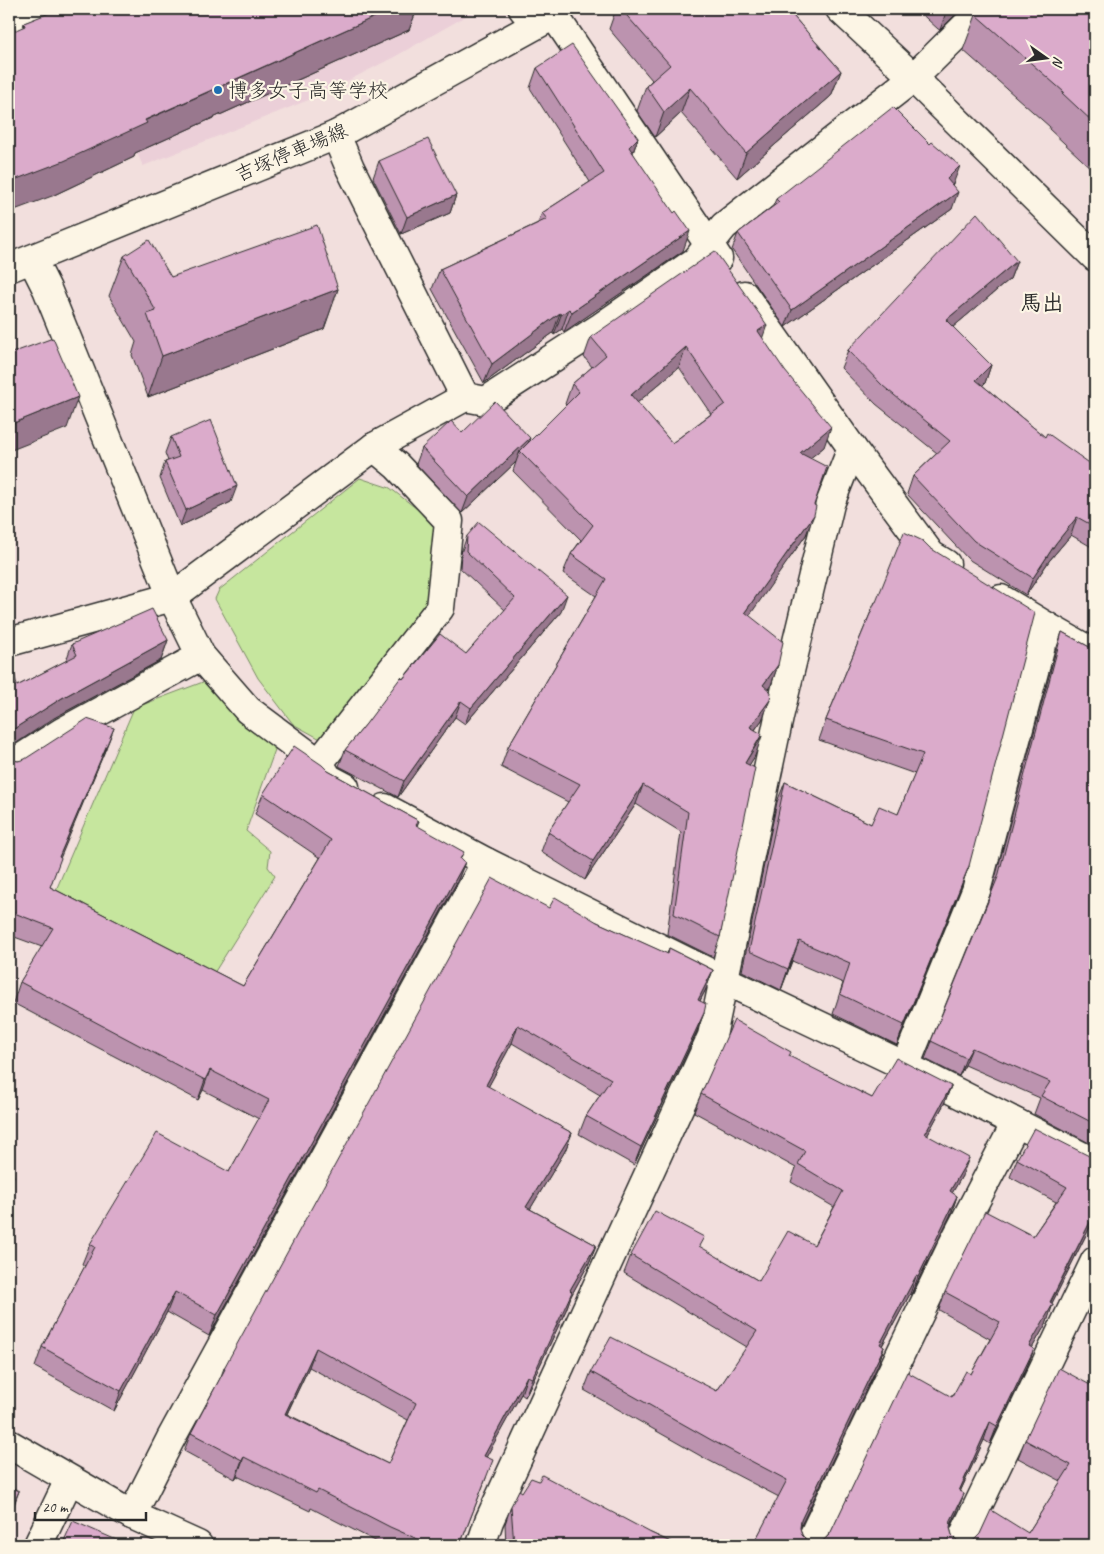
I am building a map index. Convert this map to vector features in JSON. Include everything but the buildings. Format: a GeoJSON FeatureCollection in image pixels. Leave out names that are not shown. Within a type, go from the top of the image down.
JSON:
{"type":"FeatureCollection","features":[{"type":"Feature","properties":{"kind":"street"},"geometry":{"type":"LineString","coordinates":[[9,30],[33,18],[29,9]]}},
{"type":"Feature","properties":{"kind":"street"},"geometry":{"type":"LineString","coordinates":[[840,9],[1095,257]]}},
{"type":"Feature","properties":{"kind":"street"},"geometry":{"type":"LineString","coordinates":[[9,642],[172,597],[374,447],[465,397],[486,401],[601,327],[696,260],[724,226],[913,78],[983,9]]}},
{"type":"Feature","properties":{"kind":"street"},"geometry":{"type":"LineString","coordinates":[[543,14],[852,448],[931,555],[1095,654]]}},
{"type":"Feature","properties":{"kind":"street","name":"吉塚停車場線"},"geometry":{"type":"LineString","coordinates":[[20,263],[336,135],[543,14]]}},
{"type":"Feature","properties":{"kind":"street"},"geometry":{"type":"LineString","coordinates":[[336,135],[350,168],[465,397]]}},
{"type":"Feature","properties":{"kind":"street"},"geometry":{"type":"LineString","coordinates":[[20,263],[51,298],[172,597],[201,656],[248,710],[319,763],[328,778],[486,862],[724,980],[905,1066],[1095,1163]]}},
{"type":"Feature","properties":{"kind":"street"},"geometry":{"type":"LineString","coordinates":[[319,763],[440,608],[449,521],[397,466],[374,447]]}},
{"type":"Feature","properties":{"kind":"street"},"geometry":{"type":"LineString","coordinates":[[482,1545],[492,1513],[712,1036],[779,717],[830,504],[852,448]]}},
{"type":"Feature","properties":{"kind":"street"},"geometry":{"type":"LineString","coordinates":[[905,1066],[976,891],[1046,626]]}},
{"type":"Feature","properties":{"kind":"street"},"geometry":{"type":"LineString","coordinates":[[9,766],[62,732],[201,656]]}},
{"type":"Feature","properties":{"kind":"street"},"geometry":{"type":"LineString","coordinates":[[132,1515],[170,1440],[486,862]]}},
{"type":"Feature","properties":{"kind":"street"},"geometry":{"type":"LineString","coordinates":[[810,1545],[952,1246],[1016,1123]]}},
{"type":"Feature","properties":{"kind":"street"},"geometry":{"type":"LineString","coordinates":[[958,1545],[1095,1261]]}},
{"type":"Feature","properties":{"kind":"street"},"geometry":{"type":"LineString","coordinates":[[9,1444],[132,1515],[198,1545]]}},
{"type":"Feature","properties":{"kind":"street"},"geometry":{"type":"LineString","coordinates":[[38,1545],[69,1480]]}},
{"type":"Feature","properties":{"kind":"shaded area","name":"博多女子高等学校"},"geometry":{"type":"Polygon","coordinates":[[[70,9],[473,9],[475,11],[396,56],[316,97],[143,166],[70,9]]]}},
{"type":"Feature","properties":{"kind":"green space"},"geometry":{"type":"Polygon","coordinates":[[[360,478],[390,488],[439,526],[432,603],[324,741],[293,724],[258,678],[215,599],[219,590],[360,478]]]}},
{"type":"Feature","properties":{"kind":"green space"},"geometry":{"type":"Polygon","coordinates":[[[203,682],[277,744],[246,831],[270,851],[268,867],[275,876],[214,973],[56,890],[134,708],[203,682]]]}},
{"type":"Feature","properties":{"kind":"place","name":"博多女子高等学校"},"geometry":{"type":"Point","coordinates":[218,90]}},
{"type":"Feature","properties":{"kind":"district","name":"馬出"},"geometry":{"type":"Point","coordinates":[1042,302]}}]}
